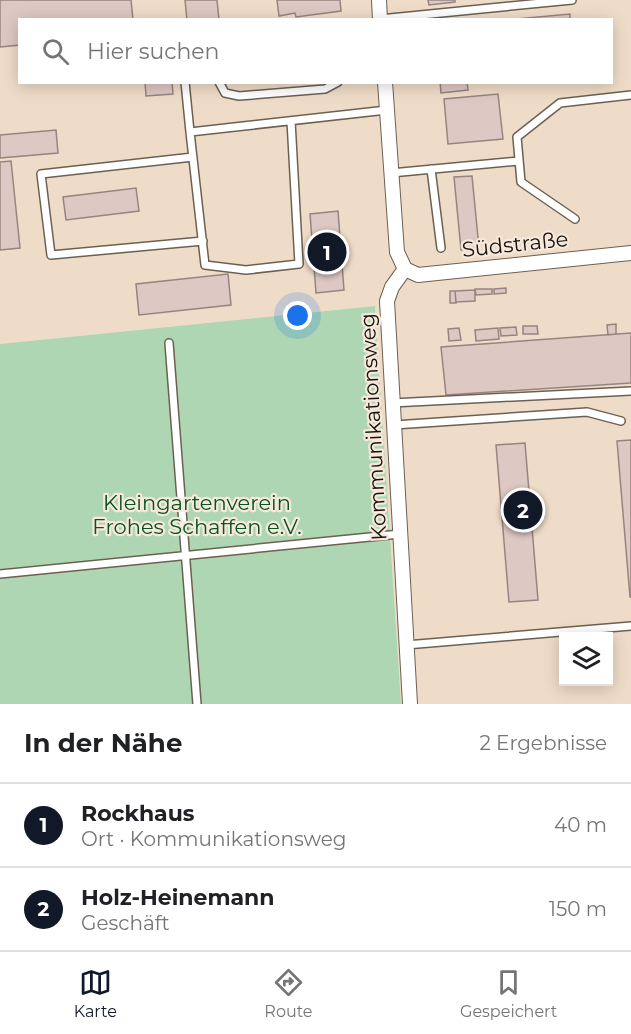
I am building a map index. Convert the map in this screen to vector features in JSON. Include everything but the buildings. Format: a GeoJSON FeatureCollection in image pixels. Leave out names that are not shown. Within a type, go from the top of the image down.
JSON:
{"type":"FeatureCollection","features":[{"type":"Feature","properties":{"kind":"street"},"geometry":{"type":"LineString","coordinates":[[379,0],[380,18]]}},
{"type":"Feature","properties":{"kind":"street"},"geometry":{"type":"LineString","coordinates":[[385,84],[397,252],[405,269]]}},
{"type":"Feature","properties":{"kind":"street","name":"Südstraße"},"geometry":{"type":"LineString","coordinates":[[405,269],[418,275],[631,253]]}},
{"type":"Feature","properties":{"kind":"street","name":"Kommunikationsweg"},"geometry":{"type":"LineString","coordinates":[[405,269],[392,287],[387,301],[410,704]]}},
{"type":"Feature","properties":{"kind":"lane"},"geometry":{"type":"LineString","coordinates":[[390,18],[572,0]]}},
{"type":"Feature","properties":{"kind":"lane"},"geometry":{"type":"LineString","coordinates":[[185,84],[205,265],[246,270],[299,264],[291,121]]}},
{"type":"Feature","properties":{"kind":"lane"},"geometry":{"type":"LineString","coordinates":[[220,84],[225,93],[239,96],[325,88],[334,84]]}},
{"type":"Feature","properties":{"kind":"lane"},"geometry":{"type":"LineString","coordinates":[[575,219],[521,182],[517,137],[560,103],[631,94]]}},
{"type":"Feature","properties":{"kind":"lane"},"geometry":{"type":"LineString","coordinates":[[190,132],[387,110]]}},
{"type":"Feature","properties":{"kind":"lane"},"geometry":{"type":"LineString","coordinates":[[193,157],[41,174],[51,255],[203,241]]}},
{"type":"Feature","properties":{"kind":"lane"},"geometry":{"type":"LineString","coordinates":[[391,173],[519,161]]}},
{"type":"Feature","properties":{"kind":"lane"},"geometry":{"type":"LineString","coordinates":[[431,169],[441,248]]}},
{"type":"Feature","properties":{"kind":"lane"},"geometry":{"type":"LineString","coordinates":[[168,343],[197,704]]}},
{"type":"Feature","properties":{"kind":"lane"},"geometry":{"type":"LineString","coordinates":[[392,403],[631,391]]}},
{"type":"Feature","properties":{"kind":"lane"},"geometry":{"type":"LineString","coordinates":[[394,425],[587,412],[621,421]]}},
{"type":"Feature","properties":{"kind":"lane"},"geometry":{"type":"LineString","coordinates":[[0,574],[400,534]]}},
{"type":"Feature","properties":{"kind":"lane"},"geometry":{"type":"LineString","coordinates":[[406,645],[631,626]]}},
{"type":"Feature","properties":{"kind":"shaded area"},"geometry":{"type":"Polygon","coordinates":[[[0,0],[631,0],[631,704],[401,704],[375,306],[0,344],[0,0]]]}},
{"type":"Feature","properties":{"kind":"green space","name":"Kleingartenverein Frohes Schaffen e.V."},"geometry":{"type":"Polygon","coordinates":[[[375,306],[401,704],[0,704],[0,344],[375,306]]]}},
{"type":"Feature","properties":{"kind":"place","name":"Rockhaus"},"geometry":{"type":"Point","coordinates":[327,252]}},
{"type":"Feature","properties":{"kind":"place","name":"Holz-Heinemann"},"geometry":{"type":"Point","coordinates":[523,510]}}]}
